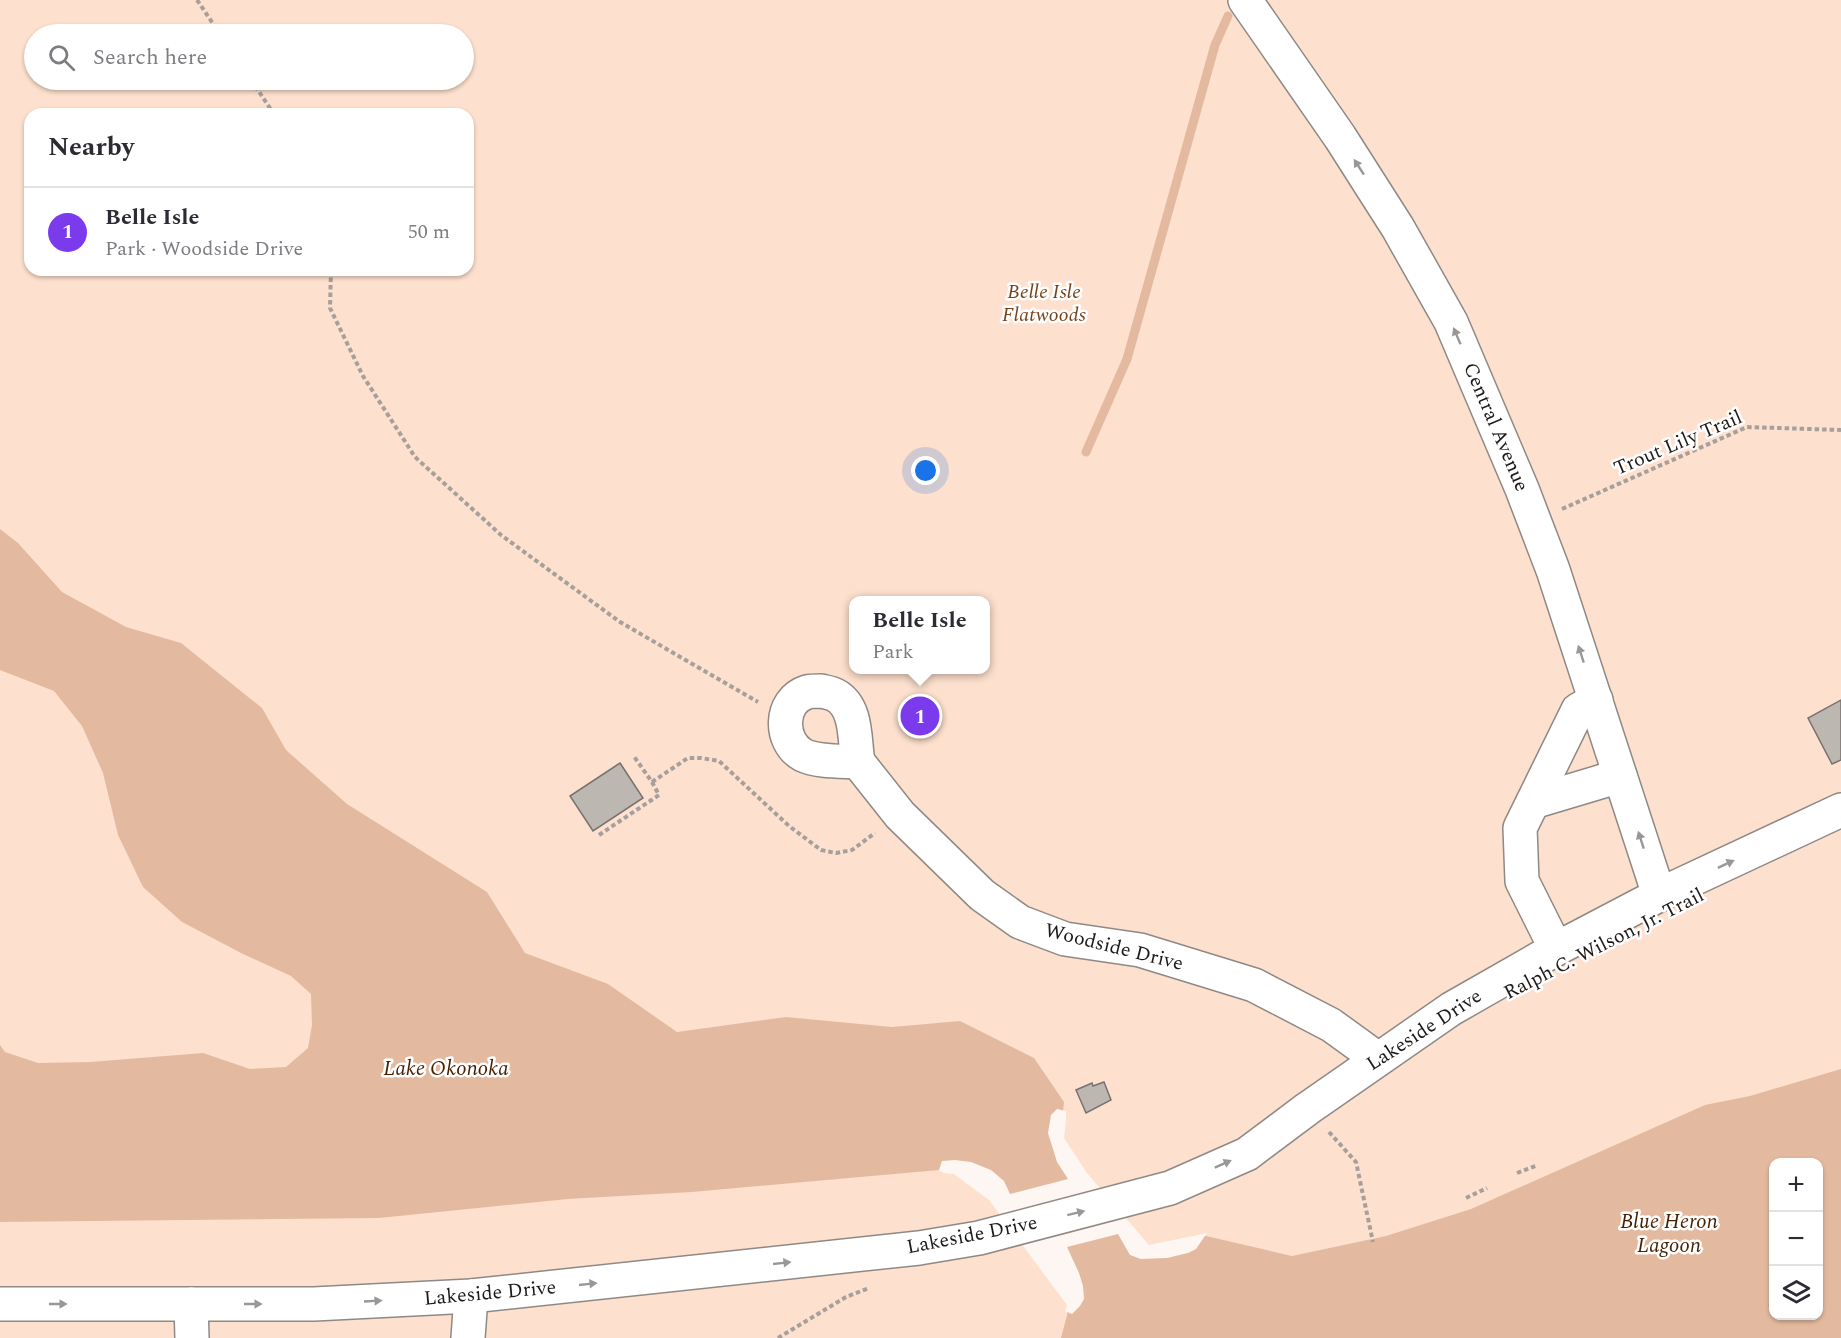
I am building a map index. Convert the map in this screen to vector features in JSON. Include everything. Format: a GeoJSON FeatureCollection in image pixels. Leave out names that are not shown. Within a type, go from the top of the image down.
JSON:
{"type":"FeatureCollection","features":[{"type":"Feature","properties":{"kind":"street","name":"Central Avenue"},"geometry":{"type":"LineString","coordinates":[[1245,0],[1353,157],[1398,228],[1451,322],[1535,521],[1553,570],[1659,895]]}},
{"type":"Feature","properties":{"kind":"street"},"geometry":{"type":"LineString","coordinates":[[821,691],[836,696],[850,710],[858,762],[816,760],[805,756],[790,744],[784,718],[790,705],[800,695],[821,691]]}},
{"type":"Feature","properties":{"kind":"street"},"geometry":{"type":"LineString","coordinates":[[1556,949],[1522,881],[1520,828],[1578,710],[1596,700]]}},
{"type":"Feature","properties":{"kind":"street","name":"Woodside Drive"},"geometry":{"type":"LineString","coordinates":[[858,762],[900,815],[982,895],[1020,922],[1065,939],[1140,950],[1254,986],[1331,1025],[1378,1059]]}},
{"type":"Feature","properties":{"kind":"street"},"geometry":{"type":"LineString","coordinates":[[1533,802],[1620,776]]}},
{"type":"Feature","properties":{"kind":"street","name":"Lakeside Drive"},"geometry":{"type":"LineString","coordinates":[[0,1304],[314,1304],[471,1296],[920,1248],[979,1238],[1170,1188],[1247,1154],[1451,1009],[1556,949],[1659,895],[1841,810]]}},
{"type":"Feature","properties":{"kind":"street"},"geometry":{"type":"LineString","coordinates":[[468,1338],[471,1296]]}},
{"type":"Feature","properties":{"kind":"street"},"geometry":{"type":"LineString","coordinates":[[191,1304],[192,1338]]}},
{"type":"Feature","properties":{"kind":"path"},"geometry":{"type":"LineString","coordinates":[[197,0],[213,24]]}},
{"type":"Feature","properties":{"kind":"path"},"geometry":{"type":"LineString","coordinates":[[258,90],[270,108]]}},
{"type":"Feature","properties":{"kind":"path"},"geometry":{"type":"LineString","coordinates":[[331,276],[330,308],[363,376],[415,457],[501,535],[620,622],[784,718]]}},
{"type":"Feature","properties":{"kind":"path","name":"Trout Lily Trail"},"geometry":{"type":"LineString","coordinates":[[1535,521],[1747,427],[1841,430]]}},
{"type":"Feature","properties":{"kind":"path"},"geometry":{"type":"LineString","coordinates":[[599,835],[659,795],[633,755]]}},
{"type":"Feature","properties":{"kind":"path"},"geometry":{"type":"LineString","coordinates":[[652,782],[688,759],[701,758],[719,761],[789,826],[821,850],[836,853],[852,850],[900,815]]}},
{"type":"Feature","properties":{"kind":"path"},"geometry":{"type":"LineString","coordinates":[[1319,1138],[1329,1131],[1356,1162],[1372,1242]]}},
{"type":"Feature","properties":{"kind":"path"},"geometry":{"type":"LineString","coordinates":[[1517,1173],[1538,1166]]}},
{"type":"Feature","properties":{"kind":"path"},"geometry":{"type":"LineString","coordinates":[[1466,1198],[1487,1188]]}},
{"type":"Feature","properties":{"kind":"path"},"geometry":{"type":"LineString","coordinates":[[778,1338],[846,1297],[875,1287]]}},
{"type":"Feature","properties":{"kind":"green space","name":"Belle Isle Flatwoods"},"geometry":{"type":"Polygon","coordinates":[[[0,0],[1841,0],[1841,1338],[0,1338],[0,0]]]}},
{"type":"Feature","properties":{"kind":"water","name":"Lake Okonoka"},"geometry":{"type":"Polygon","coordinates":[[[0,529],[18,543],[62,592],[126,627],[181,643],[262,708],[286,750],[347,804],[487,892],[525,953],[608,984],[677,1032],[786,1017],[892,1027],[960,1021],[1034,1058],[1064,1102],[1060,1139],[1085,1175],[1148,1249],[1206,1236],[1292,1256],[1386,1236],[1471,1209],[1705,1105],[1750,1096],[1841,1069],[1841,1338],[1061,1338],[1070,1304],[991,1198],[955,1171],[939,1170],[692,1192],[568,1199],[379,1218],[0,1222],[0,1045],[5,1052],[38,1063],[90,1062],[203,1053],[250,1069],[286,1067],[308,1048],[312,1025],[311,994],[291,976],[182,922],[143,887],[118,835],[103,773],[82,726],[54,691],[0,670],[0,529]]]}},
{"type":"Feature","properties":{"kind":"pier"},"geometry":{"type":"Polygon","coordinates":[[[1057,1109],[1066,1111],[1064,1138],[1087,1173],[1149,1245],[1207,1233],[1196,1249],[1167,1258],[1141,1259],[1130,1255],[1118,1234],[1067,1247],[1079,1273],[1084,1299],[1072,1314],[1065,1311],[1067,1305],[989,1200],[954,1174],[939,1170],[942,1161],[971,1162],[991,1170],[1004,1181],[1010,1194],[1068,1179],[1057,1162],[1048,1133],[1051,1115],[1057,1109]]]}},
{"type":"Feature","properties":{"kind":"building"},"geometry":{"type":"Polygon","coordinates":[[[1841,700],[1841,760],[1832,764],[1808,718],[1841,700]]]}},
{"type":"Feature","properties":{"kind":"building"},"geometry":{"type":"Polygon","coordinates":[[[620,763],[643,798],[593,831],[570,796],[620,763]]]}},
{"type":"Feature","properties":{"kind":"building"},"geometry":{"type":"Polygon","coordinates":[[[1104,1082],[1111,1100],[1086,1113],[1076,1090],[1092,1083],[1093,1086],[1104,1082]]]}},
{"type":"Feature","properties":{"kind":"waterway"},"geometry":{"type":"LineString","coordinates":[[1086,452],[1127,359],[1215,45],[1228,16]]}},
{"type":"Feature","properties":{"kind":"place","name":"Belle Isle"},"geometry":{"type":"Point","coordinates":[920,716]}},
{"type":"Feature","properties":{"kind":"water label","name":"Blue Heron Lagoon"},"geometry":{"type":"Point","coordinates":[1669,1234]}}]}
